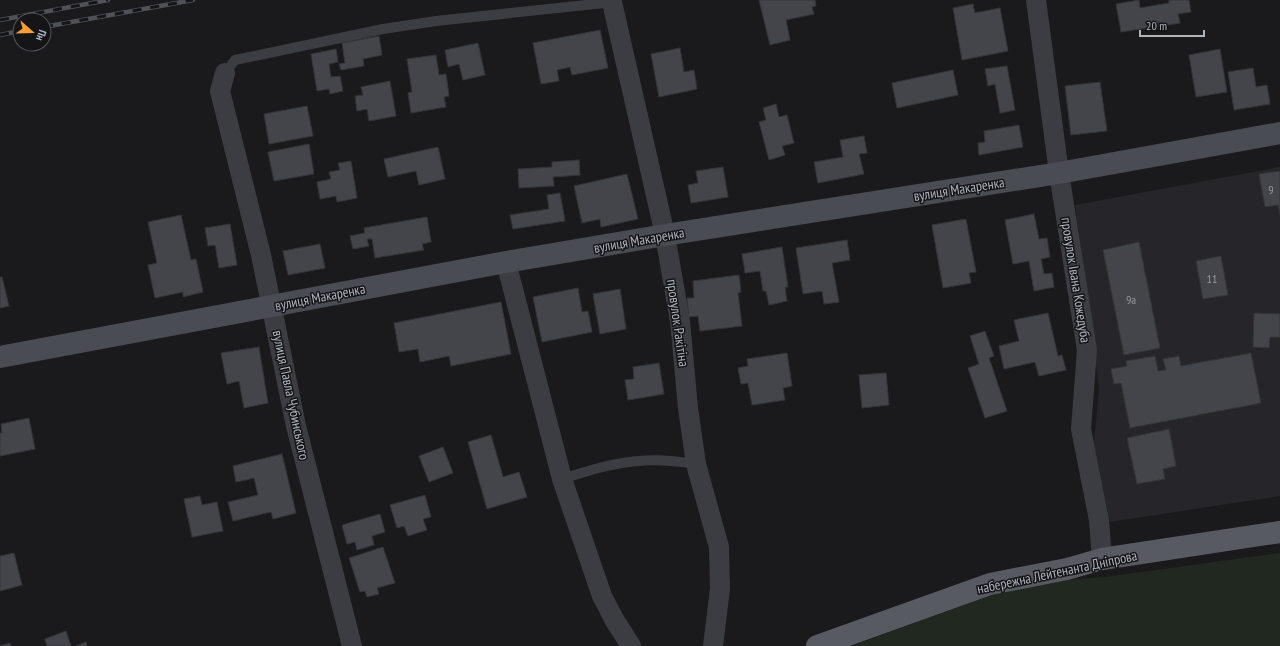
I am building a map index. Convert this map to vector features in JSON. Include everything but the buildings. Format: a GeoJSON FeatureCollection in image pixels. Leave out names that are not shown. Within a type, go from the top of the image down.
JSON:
{"type":"FeatureCollection","features":[{"type":"Feature","properties":{"kind":"main road","name":"вулиця Макаренка"},"geometry":{"type":"LineString","coordinates":[[0,357],[506,262],[664,235],[1059,173],[1280,133]]}},
{"type":"Feature","properties":{"kind":"main road","name":"набережна Лейтенанта Дніпрова"},"geometry":{"type":"LineString","coordinates":[[817,646],[990,584],[1067,569],[1102,559],[1280,532]]}},
{"type":"Feature","properties":{"kind":"street","name":"провулок Івана Кожедуба"},"geometry":{"type":"LineString","coordinates":[[1036,0],[1059,173],[1087,350],[1081,429],[1099,520],[1102,559]]}},
{"type":"Feature","properties":{"kind":"street","name":"провулок Ракітіна"},"geometry":{"type":"LineString","coordinates":[[616,1],[680,321],[688,408],[696,464],[719,547],[720,589],[713,646]]}},
{"type":"Feature","properties":{"kind":"street","name":"вулиця Павла Чубинського"},"geometry":{"type":"LineString","coordinates":[[225,73],[220,91],[261,254],[296,426],[352,646]]}},
{"type":"Feature","properties":{"kind":"street"},"geometry":{"type":"LineString","coordinates":[[506,262],[562,479],[602,596],[615,621],[631,646]]}},
{"type":"Feature","properties":{"kind":"lane"},"geometry":{"type":"LineString","coordinates":[[225,73],[235,60],[383,29],[436,20],[616,1]]}},
{"type":"Feature","properties":{"kind":"lane"},"geometry":{"type":"LineString","coordinates":[[562,479],[597,467],[638,460],[671,461],[696,464]]}},
{"type":"Feature","properties":{"kind":"shaded area"},"geometry":{"type":"Polygon","coordinates":[[[1280,167],[1280,496],[1110,522],[1094,443],[1099,389],[1075,205],[1280,167]]]}},
{"type":"Feature","properties":{"kind":"shaded area"},"geometry":{"type":"Polygon","coordinates":[[[1280,553],[1280,646],[851,646],[1006,590],[1054,583],[1064,580],[1105,577],[1280,553]]]}},
{"type":"Feature","properties":{"kind":"railway"},"geometry":{"type":"LineString","coordinates":[[0,20],[108,0]]}},
{"type":"Feature","properties":{"kind":"railway"},"geometry":{"type":"LineString","coordinates":[[52,26],[193,0]]}},
{"type":"Feature","properties":{"kind":"railway"},"geometry":{"type":"LineString","coordinates":[[0,35],[12,33]]}}]}
